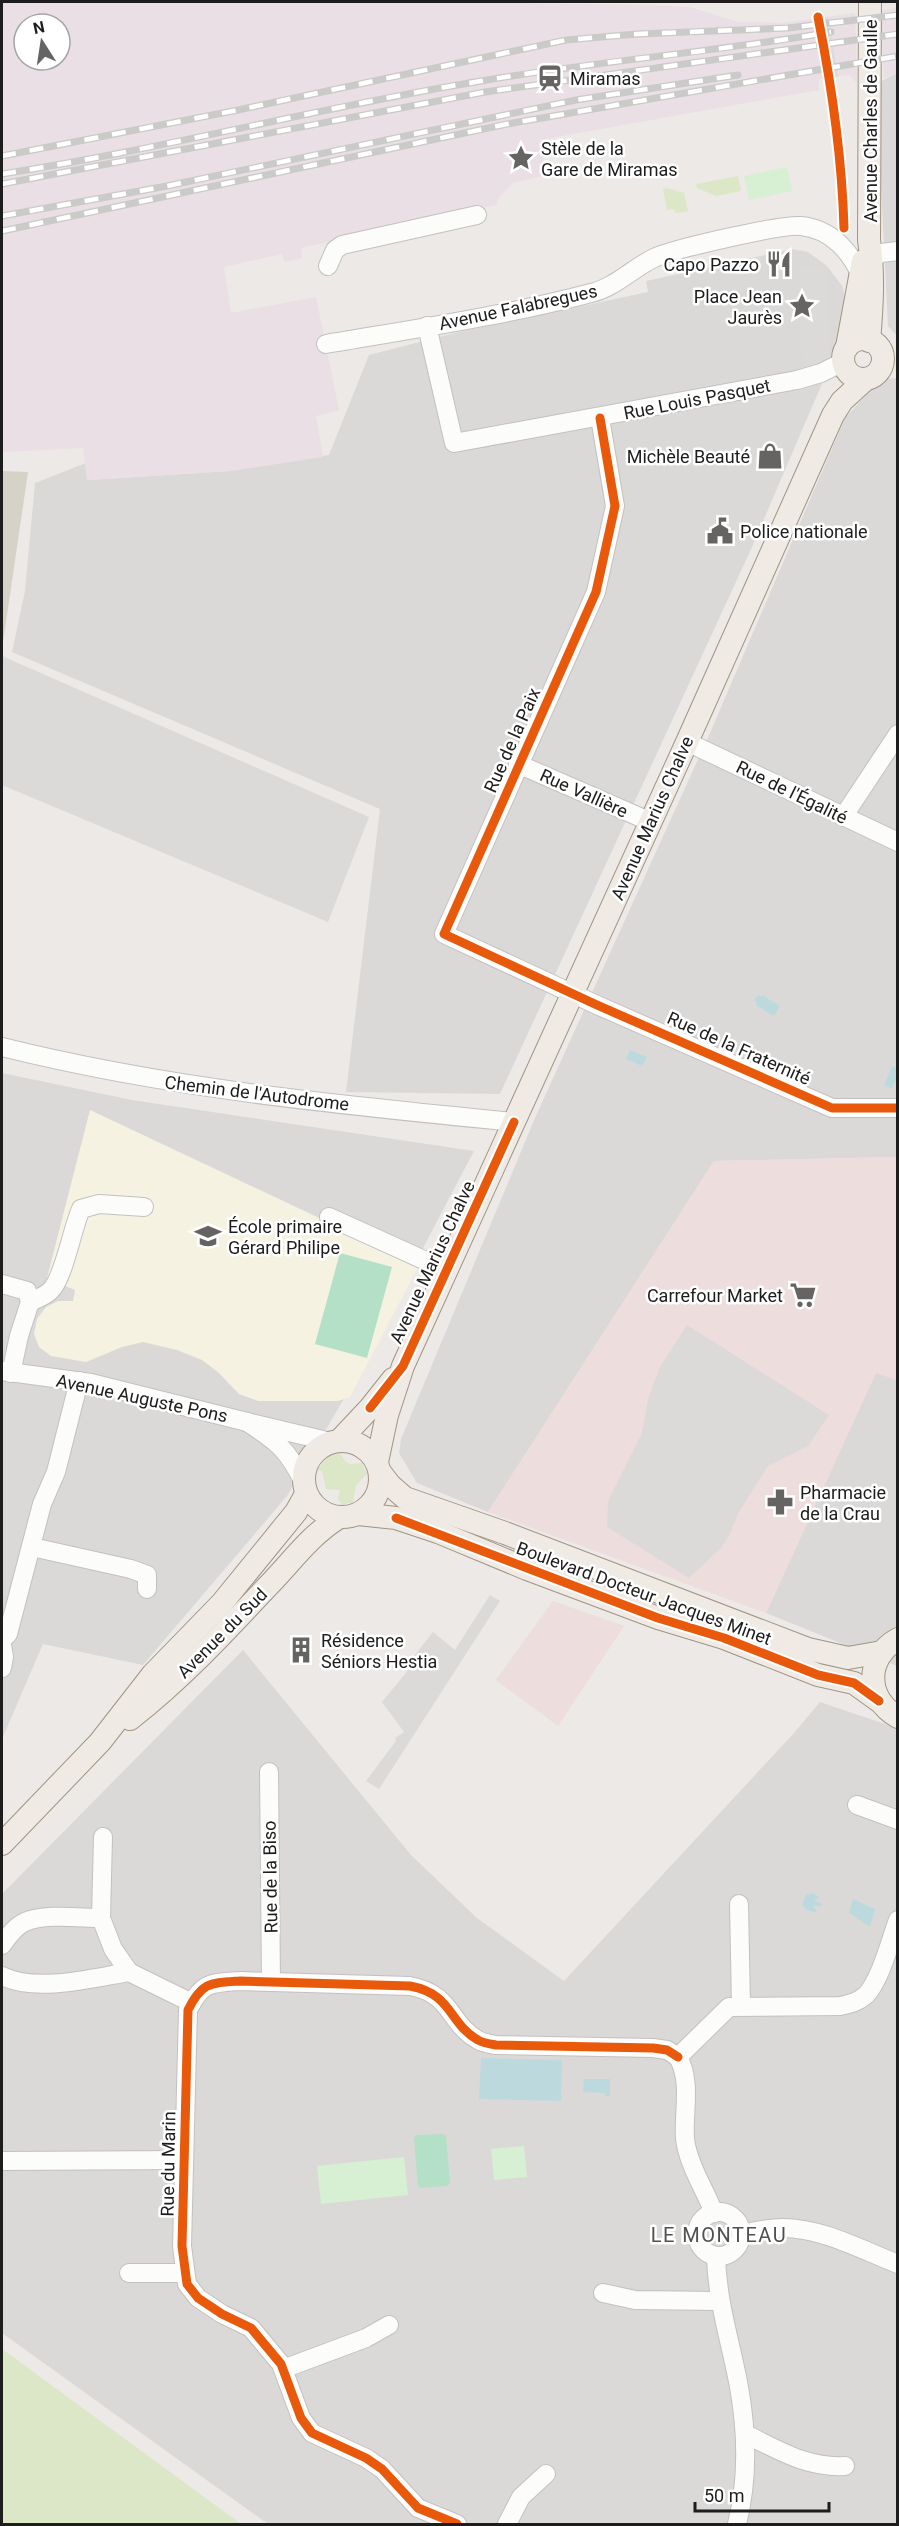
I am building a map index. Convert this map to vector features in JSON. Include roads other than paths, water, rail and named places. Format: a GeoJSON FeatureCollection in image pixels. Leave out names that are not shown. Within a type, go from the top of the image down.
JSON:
{"type":"FeatureCollection","features":[{"type":"Feature","properties":{"kind":"main road","name":"Avenue Charles de Gaulle"},"geometry":{"type":"LineString","coordinates":[[867,257],[870,2]]}},
{"type":"Feature","properties":{"kind":"main road"},"geometry":{"type":"LineString","coordinates":[[863,367],[883,360],[872,303],[867,257]]}},
{"type":"Feature","properties":{"kind":"main road"},"geometry":{"type":"LineString","coordinates":[[863,367],[867,257]]}},
{"type":"Feature","properties":{"kind":"main road"},"geometry":{"type":"LineString","coordinates":[[863,367],[857,340],[882,347]]}},
{"type":"Feature","properties":{"kind":"main road","name":"Avenue Marius Chalve"},"geometry":{"type":"LineString","coordinates":[[378,1467],[387,1416],[403,1366],[651,822],[833,415],[863,367]]}},
{"type":"Feature","properties":{"kind":"main road","name":"Avenue Marius Chalve"},"geometry":{"type":"LineString","coordinates":[[335,1442],[370,1408],[403,1366]]}},
{"type":"Feature","properties":{"kind":"main road"},"geometry":{"type":"LineString","coordinates":[[335,1442],[361,1446],[378,1467],[378,1492],[374,1501],[348,1516],[319,1510],[305,1488],[305,1470],[310,1458],[320,1448],[335,1442]]}},
{"type":"Feature","properties":{"kind":"main road","name":"Boulevard Docteur Jacques Minet"},"geometry":{"type":"LineString","coordinates":[[378,1467],[390,1485],[405,1498],[505,1533],[807,1649],[848,1658],[890,1645]]}},
{"type":"Feature","properties":{"kind":"main road","name":"Avenue du Sud"},"geometry":{"type":"LineString","coordinates":[[2,1844],[100,1742],[153,1674],[222,1603],[296,1512],[305,1488]]}},
{"type":"Feature","properties":{"kind":"main road","name":"Boulevard Docteur Jacques Minet"},"geometry":{"type":"LineString","coordinates":[[348,1516],[396,1518],[438,1532],[527,1569],[658,1618],[723,1638],[818,1675],[854,1683],[897,1717]]}},
{"type":"Feature","properties":{"kind":"main road","name":"Avenue du Sud"},"geometry":{"type":"LineString","coordinates":[[100,1742],[145,1708],[205,1654],[317,1531],[348,1516]]}},
{"type":"Feature","properties":{"kind":"main road"},"geometry":{"type":"LineString","coordinates":[[879,1701],[874,1691],[873,1670],[890,1645]]}},
{"type":"Feature","properties":{"kind":"street"},"geometry":{"type":"LineString","coordinates":[[328,266],[335,250],[342,245],[477,215]]}},
{"type":"Feature","properties":{"kind":"street","name":"Avenue Falabregues"},"geometry":{"type":"LineString","coordinates":[[326,344],[594,293],[664,253],[789,226],[809,227],[827,234],[844,247],[867,257]]}},
{"type":"Feature","properties":{"kind":"street"},"geometry":{"type":"LineString","coordinates":[[867,257],[897,251]]}},
{"type":"Feature","properties":{"kind":"street","name":"Rue Louis Pasquet"},"geometry":{"type":"LineString","coordinates":[[428,326],[454,443],[863,367]]}},
{"type":"Feature","properties":{"kind":"street","name":"Rue de la Paix"},"geometry":{"type":"LineString","coordinates":[[573,993],[444,934],[596,592],[615,506],[600,417]]}},
{"type":"Feature","properties":{"kind":"street"},"geometry":{"type":"LineString","coordinates":[[843,817],[897,734]]}},
{"type":"Feature","properties":{"kind":"street","name":"Rue de l'Égalité"},"geometry":{"type":"LineString","coordinates":[[687,742],[897,842]]}},
{"type":"Feature","properties":{"kind":"street","name":"Rue Vallière"},"geometry":{"type":"LineString","coordinates":[[518,764],[651,822]]}},
{"type":"Feature","properties":{"kind":"street","name":"Rue de la Fraternité"},"geometry":{"type":"LineString","coordinates":[[573,993],[832,1108],[897,1108]]}},
{"type":"Feature","properties":{"kind":"street","name":"Chemin de l'Autodrome"},"geometry":{"type":"LineString","coordinates":[[2,1047],[67,1064],[201,1088],[514,1122]]}},
{"type":"Feature","properties":{"kind":"street"},"geometry":{"type":"LineString","coordinates":[[30,1302],[50,1292],[57,1282],[74,1224],[81,1209],[99,1204],[144,1207]]}},
{"type":"Feature","properties":{"kind":"street"},"geometry":{"type":"LineString","coordinates":[[329,1217],[446,1270]]}},
{"type":"Feature","properties":{"kind":"street"},"geometry":{"type":"LineString","coordinates":[[2,1284],[27,1291],[30,1302],[6,1372]]}},
{"type":"Feature","properties":{"kind":"street","name":"Avenue Auguste Pons"},"geometry":{"type":"LineString","coordinates":[[6,1372],[79,1381],[335,1442]]}},
{"type":"Feature","properties":{"kind":"street"},"geometry":{"type":"LineString","coordinates":[[2,1640],[8,1634],[42,1504],[56,1472],[79,1381]]}},
{"type":"Feature","properties":{"kind":"street"},"geometry":{"type":"LineString","coordinates":[[247,1422],[277,1442],[292,1460],[305,1488]]}},
{"type":"Feature","properties":{"kind":"street"},"geometry":{"type":"LineString","coordinates":[[32,1547],[131,1569],[147,1575],[147,1588]]}},
{"type":"Feature","properties":{"kind":"street"},"geometry":{"type":"LineString","coordinates":[[2,1645],[2,1668]]}},
{"type":"Feature","properties":{"kind":"street","name":"Rue de la Biso"},"geometry":{"type":"LineString","coordinates":[[268,1772],[271,1982]]}},
{"type":"Feature","properties":{"kind":"street"},"geometry":{"type":"LineString","coordinates":[[857,1806],[897,1820]]}},
{"type":"Feature","properties":{"kind":"street"},"geometry":{"type":"LineString","coordinates":[[103,1837],[101,1918],[113,1949],[129,1972],[192,2003],[198,1991],[215,1983],[271,1982],[410,1986],[428,1989],[478,2040],[503,2045],[668,2050],[678,2057],[683,2067],[686,2082],[685,2140],[691,2160],[714,2213]]}},
{"type":"Feature","properties":{"kind":"street"},"geometry":{"type":"LineString","coordinates":[[739,1904],[741,2006]]}},
{"type":"Feature","properties":{"kind":"street"},"geometry":{"type":"LineString","coordinates":[[2,1945],[16,1928],[37,1918],[101,1918]]}},
{"type":"Feature","properties":{"kind":"street"},"geometry":{"type":"LineString","coordinates":[[678,2057],[729,2007],[840,2006],[856,2002],[866,1995],[874,1983],[897,1920]]}},
{"type":"Feature","properties":{"kind":"street"},"geometry":{"type":"LineString","coordinates":[[2,1976],[18,1981],[76,1982],[129,1972]]}},
{"type":"Feature","properties":{"kind":"street","name":"Rue du Marin"},"geometry":{"type":"LineString","coordinates":[[192,2003],[188,2010],[182,2246],[187,2284],[198,2298],[222,2314],[251,2328],[283,2369],[301,2418],[312,2433],[366,2458],[382,2469],[418,2508],[457,2524]]}},
{"type":"Feature","properties":{"kind":"street"},"geometry":{"type":"LineString","coordinates":[[2,2160],[184,2160]]}},
{"type":"Feature","properties":{"kind":"street"},"geometry":{"type":"LineString","coordinates":[[714,2213],[733,2217],[741,2227],[742,2234],[741,2241],[733,2252],[716,2256],[703,2249],[697,2235],[702,2221],[714,2213]]}},
{"type":"Feature","properties":{"kind":"street"},"geometry":{"type":"LineString","coordinates":[[742,2234],[783,2228],[800,2229],[818,2233],[897,2264]]}},
{"type":"Feature","properties":{"kind":"street"},"geometry":{"type":"LineString","coordinates":[[716,2256],[719,2301],[739,2388],[745,2434],[744,2484],[737,2524]]}},
{"type":"Feature","properties":{"kind":"street"},"geometry":{"type":"LineString","coordinates":[[129,2273],[185,2273]]}},
{"type":"Feature","properties":{"kind":"street"},"geometry":{"type":"LineString","coordinates":[[603,2293],[635,2300],[719,2301]]}},
{"type":"Feature","properties":{"kind":"street"},"geometry":{"type":"LineString","coordinates":[[283,2369],[366,2338],[389,2325]]}},
{"type":"Feature","properties":{"kind":"street"},"geometry":{"type":"LineString","coordinates":[[745,2434],[823,2467],[845,2466]]}},
{"type":"Feature","properties":{"kind":"street"},"geometry":{"type":"LineString","coordinates":[[507,2524],[521,2497],[546,2474]]}},
{"type":"Feature","properties":{"kind":"water"},"geometry":{"type":"Polygon","coordinates":[[[758,995],[780,1006],[774,1016],[756,1005],[757,1002],[754,1000],[758,995]]]}},
{"type":"Feature","properties":{"kind":"water"},"geometry":{"type":"Polygon","coordinates":[[[630,1050],[647,1057],[642,1066],[626,1059],[630,1050]]]}},
{"type":"Feature","properties":{"kind":"water"},"geometry":{"type":"Polygon","coordinates":[[[892,1066],[898,1069],[892,1089],[884,1085],[892,1066]]]}},
{"type":"Feature","properties":{"kind":"water"},"geometry":{"type":"Polygon","coordinates":[[[812,1893],[820,1897],[814,1901],[822,1903],[822,1906],[813,1906],[817,1911],[814,1912],[805,1909],[802,1904],[806,1895],[812,1893]]]}},
{"type":"Feature","properties":{"kind":"water"},"geometry":{"type":"Polygon","coordinates":[[[853,1899],[875,1909],[870,1927],[849,1913],[853,1899]]]}},
{"type":"Feature","properties":{"kind":"water"},"geometry":{"type":"Polygon","coordinates":[[[481,2058],[562,2060],[561,2101],[479,2099],[481,2058]]]}},
{"type":"Feature","properties":{"kind":"water"},"geometry":{"type":"Polygon","coordinates":[[[584,2079],[610,2079],[610,2096],[605,2096],[605,2093],[583,2092],[584,2079]]]}},
{"type":"Feature","properties":{"kind":"railway"},"geometry":{"type":"LineString","coordinates":[[2,156],[238,110],[566,40],[637,34],[788,28],[898,15]]}},
{"type":"Feature","properties":{"kind":"railway"},"geometry":{"type":"LineString","coordinates":[[2,174],[122,153],[421,91],[831,32]]}},
{"type":"Feature","properties":{"kind":"railway"},"geometry":{"type":"LineString","coordinates":[[2,184],[485,92],[898,34]]}},
{"type":"Feature","properties":{"kind":"railway"},"geometry":{"type":"LineString","coordinates":[[2,231],[507,124],[898,56]]}},
{"type":"Feature","properties":{"kind":"railway"},"geometry":{"type":"LineString","coordinates":[[2,216],[167,186],[576,100],[738,75]]}},
{"type":"Feature","properties":{"kind":"place","name":"Miramas"},"geometry":{"type":"Point","coordinates":[550,78]}},
{"type":"Feature","properties":{"kind":"place","name":"Stèle de la Gare de Miramas"},"geometry":{"type":"Point","coordinates":[521,158]}},
{"type":"Feature","properties":{"kind":"place","name":"Capo Pazzo"},"geometry":{"type":"Point","coordinates":[779,264]}},
{"type":"Feature","properties":{"kind":"place","name":"Place Jean Jaurès"},"geometry":{"type":"Point","coordinates":[802,306]}},
{"type":"Feature","properties":{"kind":"place","name":"Michèle Beauté"},"geometry":{"type":"Point","coordinates":[770,456]}},
{"type":"Feature","properties":{"kind":"place","name":"Police nationale"},"geometry":{"type":"Point","coordinates":[720,531]}},
{"type":"Feature","properties":{"kind":"place","name":"École primaire Gérard Philipe"},"geometry":{"type":"Point","coordinates":[208,1236]}},
{"type":"Feature","properties":{"kind":"place","name":"Carrefour Market"},"geometry":{"type":"Point","coordinates":[803,1295]}},
{"type":"Feature","properties":{"kind":"place","name":"Pharmacie de la Crau"},"geometry":{"type":"Point","coordinates":[780,1502]}},
{"type":"Feature","properties":{"kind":"place","name":"Résidence Séniors Hestia"},"geometry":{"type":"Point","coordinates":[301,1650]}},
{"type":"Feature","properties":{"kind":"district","name":"LE MONTEAU"},"geometry":{"type":"Point","coordinates":[719,2235]}}]}
